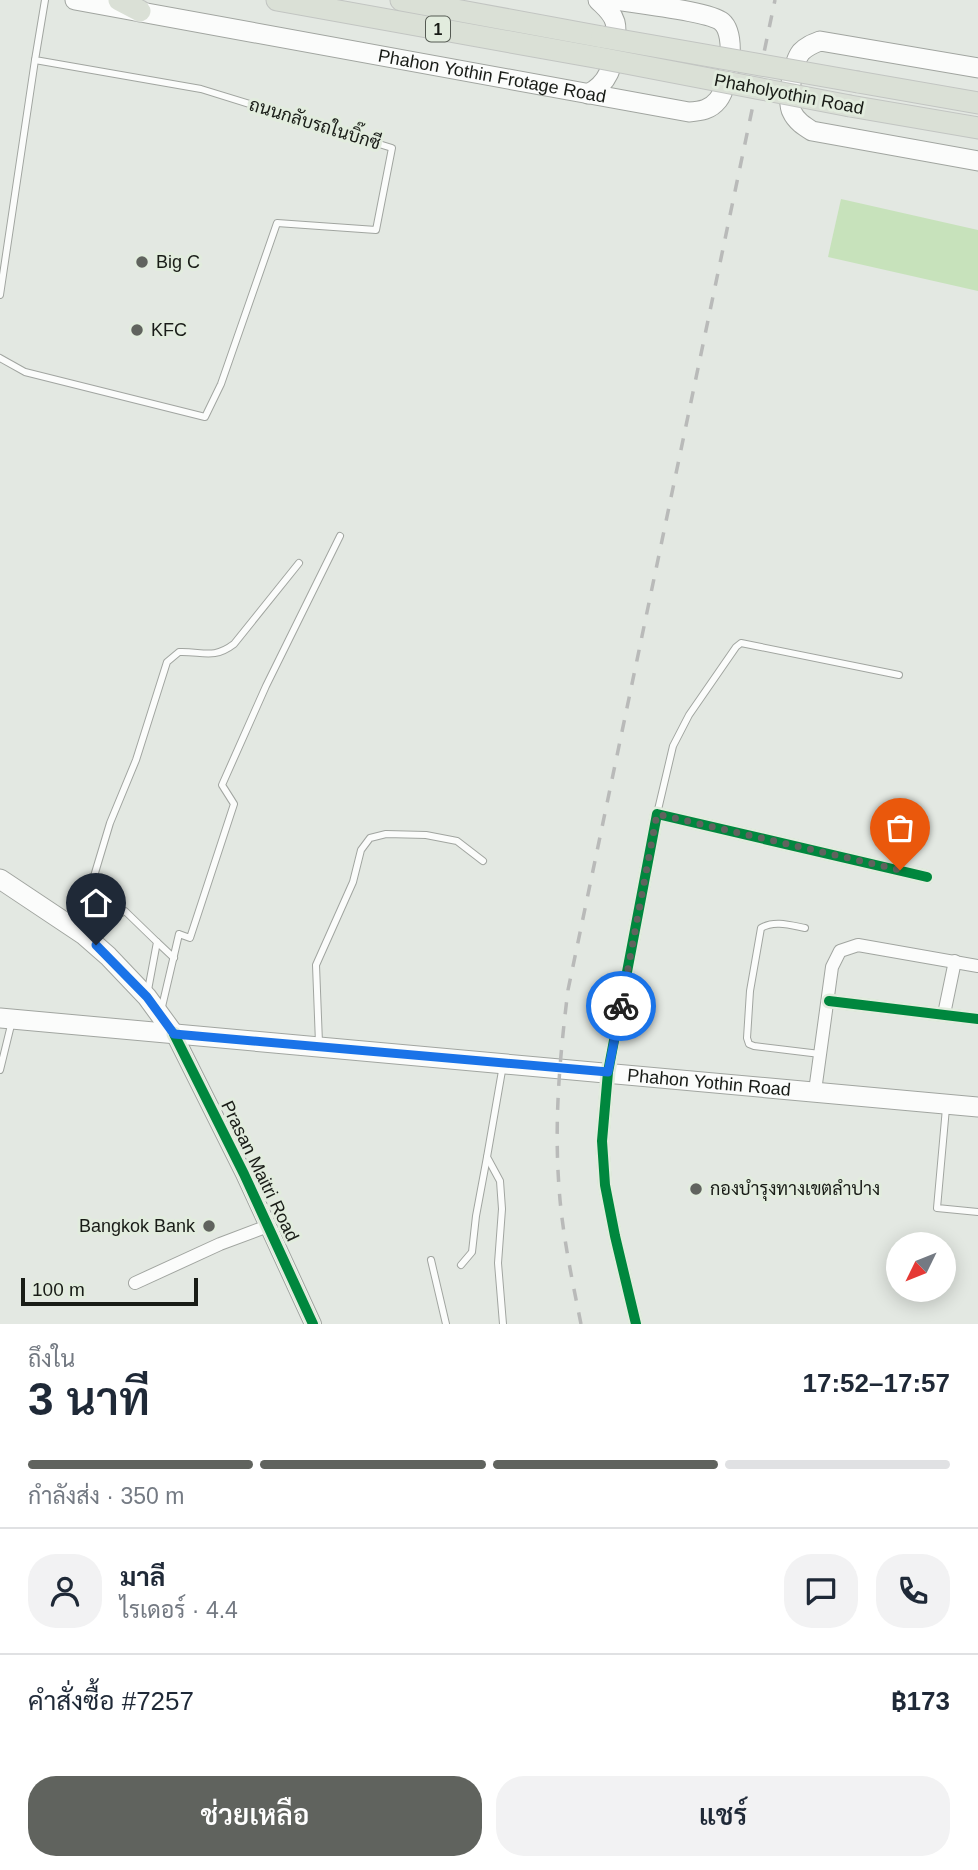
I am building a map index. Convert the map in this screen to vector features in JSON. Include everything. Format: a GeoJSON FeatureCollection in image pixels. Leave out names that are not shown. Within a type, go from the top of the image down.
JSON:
{"type":"FeatureCollection","features":[{"type":"Feature","properties":{"kind":"highway"},"geometry":{"type":"LineString","coordinates":[[120,0],[140,12]]}},
{"type":"Feature","properties":{"kind":"highway","name":"1"},"geometry":{"type":"LineString","coordinates":[[277,0],[601,47]]}},
{"type":"Feature","properties":{"kind":"highway","name":"1"},"geometry":{"type":"LineString","coordinates":[[401,0],[601,47]]}},
{"type":"Feature","properties":{"kind":"highway","name":"Phaholyothin Road"},"geometry":{"type":"LineString","coordinates":[[601,47],[858,82],[978,103]]}},
{"type":"Feature","properties":{"kind":"highway","name":"Phaholyothin Road"},"geometry":{"type":"LineString","coordinates":[[601,47],[850,106],[978,128]]}},
{"type":"Feature","properties":{"kind":"main road","name":"Phahon Yothin Frotage Road"},"geometry":{"type":"LineString","coordinates":[[75,0],[689,112],[706,110],[719,99],[729,73],[730,36],[723,23],[707,16],[616,0]]}},
{"type":"Feature","properties":{"kind":"main road"},"geometry":{"type":"LineString","coordinates":[[588,94],[607,79],[614,50],[614,19],[598,0]]}},
{"type":"Feature","properties":{"kind":"main road"},"geometry":{"type":"LineString","coordinates":[[978,68],[820,41],[808,45],[799,55],[791,84],[790,109],[797,121],[812,131],[978,161]]}},
{"type":"Feature","properties":{"kind":"main road"},"geometry":{"type":"LineString","coordinates":[[0,879],[80,933],[108,956],[147,997],[174,1034]]}},
{"type":"Feature","properties":{"kind":"main road","name":"Phahon Yothin Road"},"geometry":{"type":"LineString","coordinates":[[6,1018],[978,1107]]}},
{"type":"Feature","properties":{"kind":"street"},"geometry":{"type":"LineString","coordinates":[[636,1324],[605,1185],[602,1141],[608,1072],[657,814],[927,877]]}},
{"type":"Feature","properties":{"kind":"street"},"geometry":{"type":"LineString","coordinates":[[815,1091],[832,967],[840,951],[858,945],[978,966]]}},
{"type":"Feature","properties":{"kind":"street"},"geometry":{"type":"LineString","coordinates":[[944,1014],[954,961]]}},
{"type":"Feature","properties":{"kind":"street"},"geometry":{"type":"LineString","coordinates":[[829,1001],[978,1019]]}},
{"type":"Feature","properties":{"kind":"street","name":"Prasan Maitri Road"},"geometry":{"type":"LineString","coordinates":[[174,1034],[313,1324]]}},
{"type":"Feature","properties":{"kind":"street"},"geometry":{"type":"LineString","coordinates":[[135,1283],[220,1244],[268,1226]]}},
{"type":"Feature","properties":{"kind":"lane"},"geometry":{"type":"LineString","coordinates":[[0,293],[45,0]]}},
{"type":"Feature","properties":{"kind":"lane","name":"ถนนกลับรถในบิ๊กซี"},"geometry":{"type":"LineString","coordinates":[[0,358],[25,372],[205,417],[221,384],[277,223],[376,230],[392,148],[201,89],[35,60]]}},
{"type":"Feature","properties":{"kind":"lane"},"geometry":{"type":"LineString","coordinates":[[160,1016],[179,934],[190,938],[234,804],[222,785],[266,686],[340,536]]}},
{"type":"Feature","properties":{"kind":"lane"},"geometry":{"type":"LineString","coordinates":[[80,933],[110,823],[136,760],[167,662],[178,652],[215,654],[234,644],[299,563]]}},
{"type":"Feature","properties":{"kind":"lane"},"geometry":{"type":"LineString","coordinates":[[657,814],[673,746],[689,715],[741,643],[899,675]]}},
{"type":"Feature","properties":{"kind":"lane"},"geometry":{"type":"LineString","coordinates":[[319,1047],[316,965],[353,882],[360,850],[370,838],[386,834],[426,835],[457,841],[483,861]]}},
{"type":"Feature","properties":{"kind":"lane"},"geometry":{"type":"LineString","coordinates":[[80,933],[125,911],[174,957]]}},
{"type":"Feature","properties":{"kind":"lane"},"geometry":{"type":"LineString","coordinates":[[805,928],[780,923],[761,928],[750,991],[747,1038],[749,1044],[754,1046],[820,1054]]}},
{"type":"Feature","properties":{"kind":"lane"},"geometry":{"type":"LineString","coordinates":[[147,997],[157,942]]}},
{"type":"Feature","properties":{"kind":"lane"},"geometry":{"type":"LineString","coordinates":[[0,1070],[6,1018]]}},
{"type":"Feature","properties":{"kind":"lane"},"geometry":{"type":"LineString","coordinates":[[461,1265],[472,1252],[503,1063]]}},
{"type":"Feature","properties":{"kind":"lane"},"geometry":{"type":"LineString","coordinates":[[946,1104],[937,1208],[978,1212]]}},
{"type":"Feature","properties":{"kind":"lane"},"geometry":{"type":"LineString","coordinates":[[487,1157],[500,1181],[502,1209],[498,1263],[503,1324]]}},
{"type":"Feature","properties":{"kind":"lane"},"geometry":{"type":"LineString","coordinates":[[430,1260],[446,1324]]}},
{"type":"Feature","properties":{"kind":"green space"},"geometry":{"type":"Polygon","coordinates":[[[841,199],[978,230],[978,291],[828,257],[841,199]]]}},
{"type":"Feature","properties":{"kind":"railway"},"geometry":{"type":"LineString","coordinates":[[581,1324],[560,1204],[557,1137],[568,990],[775,0]]}},
{"type":"Feature","properties":{"kind":"cycle path"},"geometry":{"type":"LineString","coordinates":[[636,1324],[605,1185],[602,1141],[608,1072],[657,814],[927,877]]}},
{"type":"Feature","properties":{"kind":"cycle path"},"geometry":{"type":"LineString","coordinates":[[829,1001],[978,1019]]}},
{"type":"Feature","properties":{"kind":"cycle path"},"geometry":{"type":"LineString","coordinates":[[174,1034],[244,1174],[313,1324]]}},
{"type":"Feature","properties":{"kind":"way so far"},"geometry":{"type":"LineString","coordinates":[[621,1006],[657,814],[900,870]]}},
{"type":"Feature","properties":{"kind":"place","name":"Big C"},"geometry":{"type":"Point","coordinates":[142,262]}},
{"type":"Feature","properties":{"kind":"place","name":"KFC"},"geometry":{"type":"Point","coordinates":[137,330]}},
{"type":"Feature","properties":{"kind":"place","name":"กองบำรุงทางเขตลำปาง"},"geometry":{"type":"Point","coordinates":[696,1189]}},
{"type":"Feature","properties":{"kind":"place","name":"Bangkok Bank"},"geometry":{"type":"Point","coordinates":[209,1226]}},
{"type":"Feature","properties":{"kind":"route"},"geometry":{"type":"LineString","coordinates":[[96,945],[147,997],[174,1034],[608,1072],[621,1006]]}}]}
